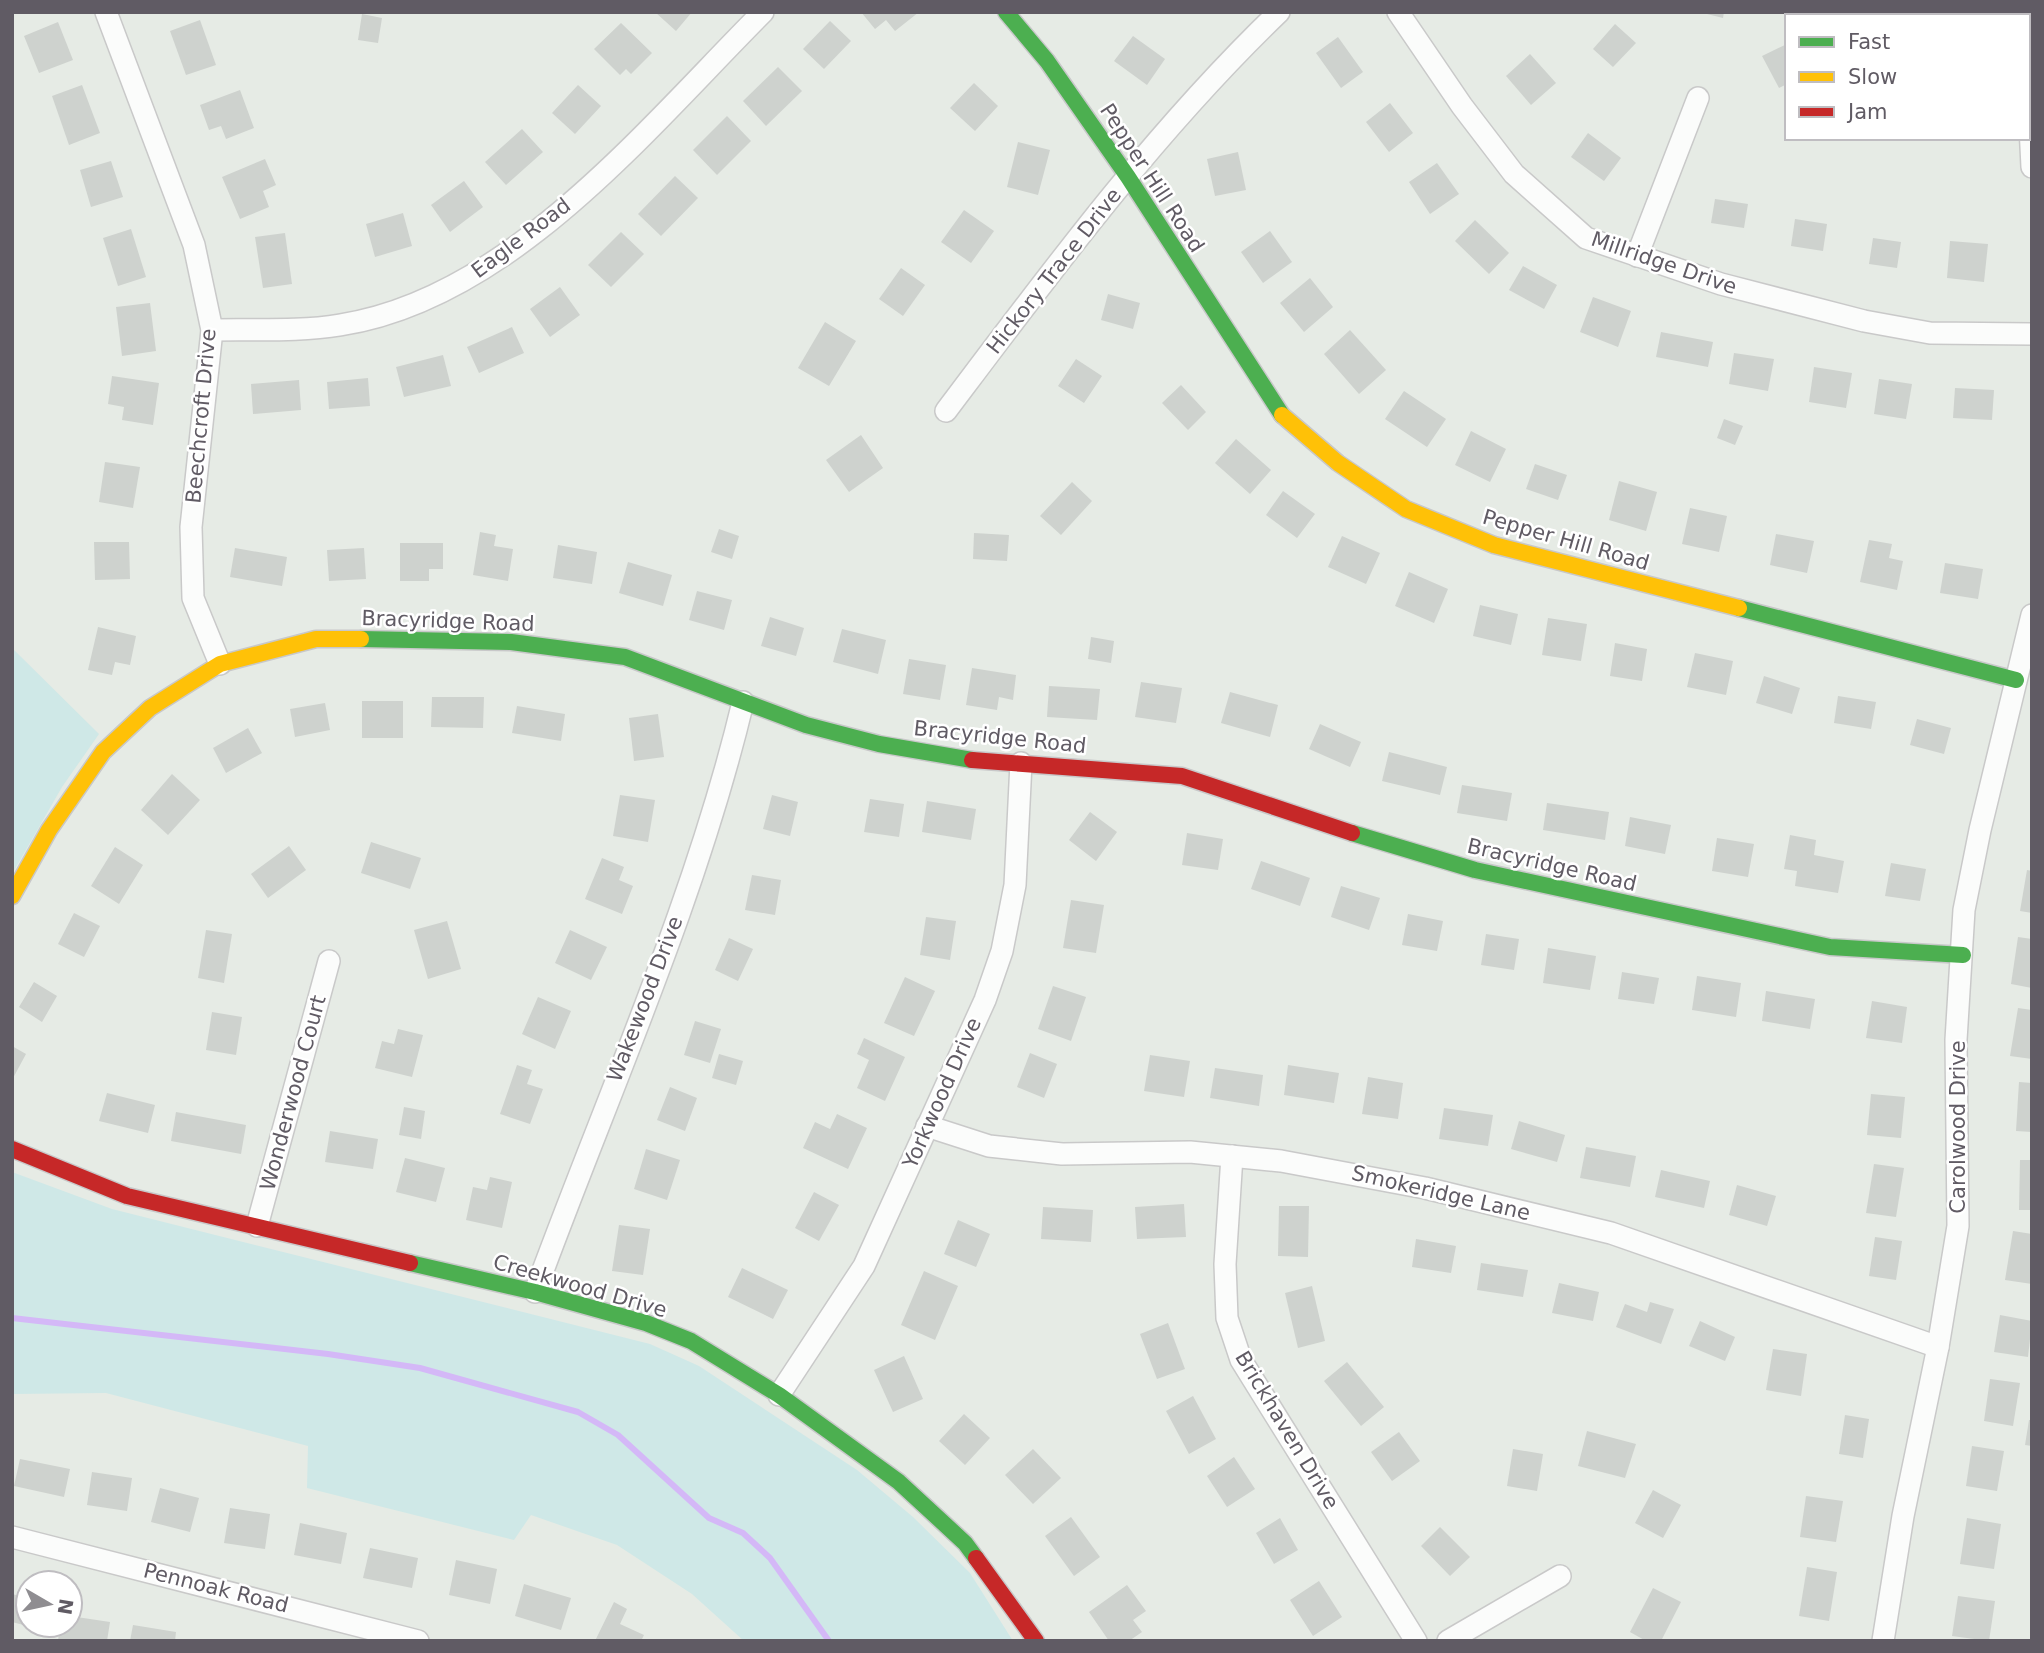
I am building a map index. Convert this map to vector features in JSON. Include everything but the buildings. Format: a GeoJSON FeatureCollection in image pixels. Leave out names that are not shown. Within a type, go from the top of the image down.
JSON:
{"type":"FeatureCollection","features":[{"type":"Feature","properties":{"kind":"street","name":"Beechcroft Drive"},"geometry":{"type":"LineString","coordinates":[[106,12],[194,245],[212,330],[191,527],[193,598],[220,664]]}},
{"type":"Feature","properties":{"kind":"street","name":"Eagle Road"},"geometry":{"type":"LineString","coordinates":[[212,330],[340,326],[408,307],[462,283],[522,243],[588,187],[763,12]]}},
{"type":"Feature","properties":{"kind":"street","name":"Pepper Hill Road"},"geometry":{"type":"LineString","coordinates":[[1006,12],[1047,61],[1128,177],[1280,413],[1338,463],[1406,509],[1494,545],[2016,680]]}},
{"type":"Feature","properties":{"kind":"street","name":"Hickory Trace Drive"},"geometry":{"type":"LineString","coordinates":[[946,411],[1128,177],[1217,71],[1279,12]]}},
{"type":"Feature","properties":{"kind":"street","name":"Millridge Drive"},"geometry":{"type":"LineString","coordinates":[[1398,12],[1462,106],[1514,174],[1586,238],[1721,284],[1864,321],[1930,333],[2032,334]]}},
{"type":"Feature","properties":{"kind":"street"},"geometry":{"type":"LineString","coordinates":[[1637,257],[1698,98]]}},
{"type":"Feature","properties":{"kind":"street"},"geometry":{"type":"LineString","coordinates":[[2030,126],[2032,167]]}},
{"type":"Feature","properties":{"kind":"street","name":"Carolwood Drive"},"geometry":{"type":"LineString","coordinates":[[1882,1641],[1903,1516],[1938,1347],[1958,1226],[1956,1040],[1964,910],[2032,614]]}},
{"type":"Feature","properties":{"kind":"street","name":"Bracyridge Road"},"geometry":{"type":"LineString","coordinates":[[12,896],[49,830],[103,752],[150,708],[220,664],[316,639],[410,638],[512,642],[625,657],[806,725],[879,744],[924,754],[1182,776],[1392,847],[1475,870],[1830,947],[1963,955]]}},
{"type":"Feature","properties":{"kind":"street","name":"Wakewood Drive"},"geometry":{"type":"LineString","coordinates":[[535,1292],[693,876],[725,778],[743,702]]}},
{"type":"Feature","properties":{"kind":"street","name":"Yorkwood Drive"},"geometry":{"type":"LineString","coordinates":[[779,1395],[864,1266],[985,1000],[1002,951],[1015,885],[1021,763]]}},
{"type":"Feature","properties":{"kind":"street","name":"Wonderwood Court"},"geometry":{"type":"LineString","coordinates":[[257,1226],[329,961]]}},
{"type":"Feature","properties":{"kind":"street","name":"Smokeridge Lane"},"geometry":{"type":"LineString","coordinates":[[927,1126],[989,1146],[1062,1154],[1190,1152],[1355,1173],[1611,1233],[1938,1347]]}},
{"type":"Feature","properties":{"kind":"street","name":"Creekwood Drive"},"geometry":{"type":"LineString","coordinates":[[12,1149],[127,1196],[535,1292],[646,1323],[691,1341],[779,1395],[899,1482],[965,1543],[1017,1611],[1035,1641]]}},
{"type":"Feature","properties":{"kind":"street","name":"Brickhaven Drive"},"geometry":{"type":"LineString","coordinates":[[1232,1156],[1225,1264],[1227,1318],[1241,1360],[1416,1641]]}},
{"type":"Feature","properties":{"kind":"street","name":"Pennoak Road"},"geometry":{"type":"LineString","coordinates":[[12,1537],[418,1641]]}},
{"type":"Feature","properties":{"kind":"street"},"geometry":{"type":"LineString","coordinates":[[1448,1641],[1560,1576]]}},
{"type":"Feature","properties":{"kind":"shaded area"},"geometry":{"type":"Polygon","coordinates":[[[12,648],[99,734],[62,787],[12,874],[12,648]]]}},
{"type":"Feature","properties":{"kind":"shaded area"},"geometry":{"type":"Polygon","coordinates":[[[12,1172],[112,1209],[650,1344],[699,1366],[857,1470],[913,1517],[970,1573],[1013,1641],[744,1641],[692,1594],[617,1545],[531,1515],[514,1540],[307,1488],[308,1446],[106,1393],[12,1394],[12,1172]]]}},
{"type":"Feature","properties":{"kind":"waterway"},"geometry":{"type":"LineString","coordinates":[[12,1318],[328,1354],[420,1368],[578,1412],[618,1435],[709,1518],[743,1533],[770,1558],[829,1641]]}},
{"type":"Feature","properties":{"kind":"traffic: fast"},"geometry":{"type":"LineString","coordinates":[[1006,12],[1047,61],[1128,177],[1282,415]]}},
{"type":"Feature","properties":{"kind":"traffic: fast"},"geometry":{"type":"LineString","coordinates":[[1739,608],[2016,680]]}},
{"type":"Feature","properties":{"kind":"traffic: fast"},"geometry":{"type":"LineString","coordinates":[[361,639],[511,642],[625,657],[806,725],[879,744],[972,760]]}},
{"type":"Feature","properties":{"kind":"traffic: fast"},"geometry":{"type":"LineString","coordinates":[[1352,833],[1475,870],[1830,947],[1963,955]]}},
{"type":"Feature","properties":{"kind":"traffic: fast"},"geometry":{"type":"LineString","coordinates":[[410,1263],[535,1292],[646,1323],[691,1341],[779,1395],[899,1482],[965,1543],[976,1558]]}},
{"type":"Feature","properties":{"kind":"traffic: slow"},"geometry":{"type":"LineString","coordinates":[[1282,415],[1338,463],[1406,509],[1494,545],[1739,608]]}},
{"type":"Feature","properties":{"kind":"traffic: slow"},"geometry":{"type":"LineString","coordinates":[[12,896],[49,830],[103,752],[150,708],[220,664],[316,639],[361,639]]}},
{"type":"Feature","properties":{"kind":"traffic: jam"},"geometry":{"type":"LineString","coordinates":[[972,760],[1182,776],[1352,833]]}},
{"type":"Feature","properties":{"kind":"traffic: jam"},"geometry":{"type":"LineString","coordinates":[[12,1149],[127,1196],[410,1263]]}},
{"type":"Feature","properties":{"kind":"traffic: jam"},"geometry":{"type":"LineString","coordinates":[[976,1558],[1036,1641]]}}]}
